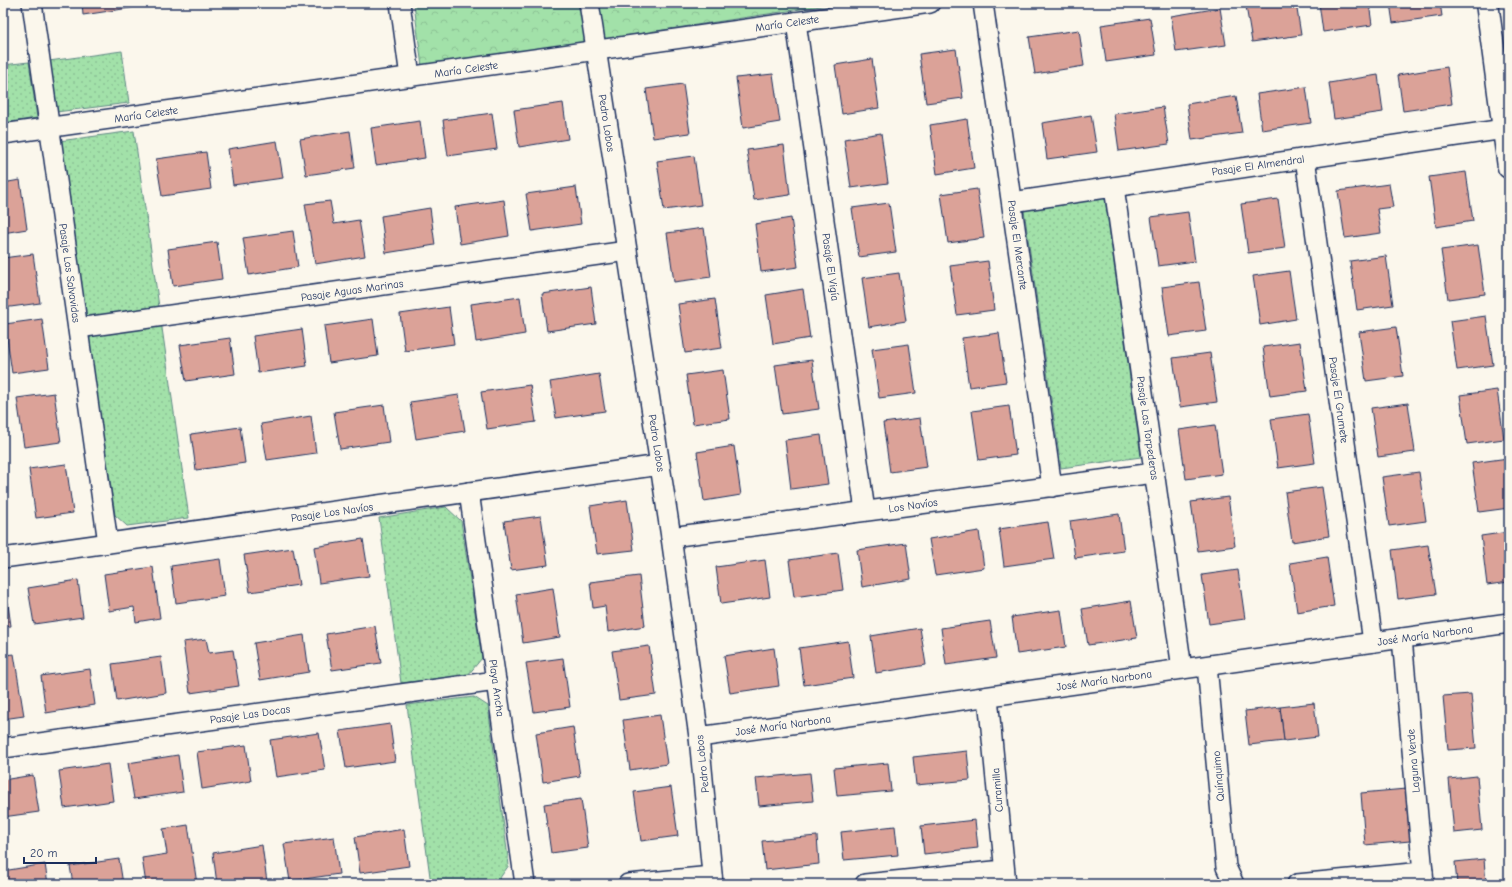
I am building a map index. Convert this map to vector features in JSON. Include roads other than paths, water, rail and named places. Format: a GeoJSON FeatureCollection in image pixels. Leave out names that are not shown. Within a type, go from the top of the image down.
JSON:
{"type":"FeatureCollection","features":[{"type":"Feature","properties":{"kind":"street","name":"Pasaje Los Salvavidas"},"geometry":{"type":"LineString","coordinates":[[32,3],[108,543]]}},
{"type":"Feature","properties":{"kind":"street"},"geometry":{"type":"LineString","coordinates":[[400,3],[410,77]]}},
{"type":"Feature","properties":{"kind":"street","name":"Pedro Lobos"},"geometry":{"type":"LineString","coordinates":[[589,3],[672,537],[699,737],[713,880]]}},
{"type":"Feature","properties":{"kind":"street","name":"María Celeste"},"geometry":{"type":"LineString","coordinates":[[3,134],[930,3]]}},
{"type":"Feature","properties":{"kind":"street","name":"Pasaje El Mercante"},"geometry":{"type":"LineString","coordinates":[[983,3],[1052,486]]}},
{"type":"Feature","properties":{"kind":"street"},"geometry":{"type":"LineString","coordinates":[[1487,3],[1509,167]]}},
{"type":"Feature","properties":{"kind":"street","name":"Pasaje El Vigía"},"geometry":{"type":"LineString","coordinates":[[796,22],[865,511]]}},
{"type":"Feature","properties":{"kind":"street","name":"Pasaje El Almendral"},"geometry":{"type":"LineString","coordinates":[[1012,202],[1504,129]]}},
{"type":"Feature","properties":{"kind":"street","name":"Pasaje El Grumete"},"geometry":{"type":"LineString","coordinates":[[1305,158],[1373,642]]}},
{"type":"Feature","properties":{"kind":"street","name":"Pasaje Las Torpederas"},"geometry":{"type":"LineString","coordinates":[[1114,187],[1182,669]]}},
{"type":"Feature","properties":{"kind":"street","name":"Pasaje Aguas Marinas"},"geometry":{"type":"LineString","coordinates":[[78,328],[627,251]]}},
{"type":"Feature","properties":{"kind":"street","name":"Pasaje Los Navíos"},"geometry":{"type":"LineString","coordinates":[[3,558],[660,465]]}},
{"type":"Feature","properties":{"kind":"street","name":"Los Navíos"},"geometry":{"type":"LineString","coordinates":[[672,537],[1154,473]]}},
{"type":"Feature","properties":{"kind":"street","name":"Playa Ancha"},"geometry":{"type":"LineString","coordinates":[[469,492],[525,884]]}},
{"type":"Feature","properties":{"kind":"street","name":"José María Narbona"},"geometry":{"type":"LineString","coordinates":[[699,737],[1509,623]]}},
{"type":"Feature","properties":{"kind":"street","name":"Laguna Verde"},"geometry":{"type":"LineString","coordinates":[[1402,638],[1423,878]]}},
{"type":"Feature","properties":{"kind":"street","name":"Quínquimo"},"geometry":{"type":"LineString","coordinates":[[1207,666],[1226,867],[1234,884]]}},
{"type":"Feature","properties":{"kind":"street","name":"Pasaje Las Docas"},"geometry":{"type":"LineString","coordinates":[[3,748],[496,681]]}},
{"type":"Feature","properties":{"kind":"street","name":"Curamilla"},"geometry":{"type":"LineString","coordinates":[[988,696],[1005,877]]}},
{"type":"Feature","properties":{"kind":"street"},"geometry":{"type":"LineString","coordinates":[[865,884],[1005,877]]}},
{"type":"Feature","properties":{"kind":"street"},"geometry":{"type":"LineString","coordinates":[[1297,884],[1423,878]]}},
{"type":"Feature","properties":{"kind":"street"},"geometry":{"type":"LineString","coordinates":[[628,884],[713,880]]}}]}
